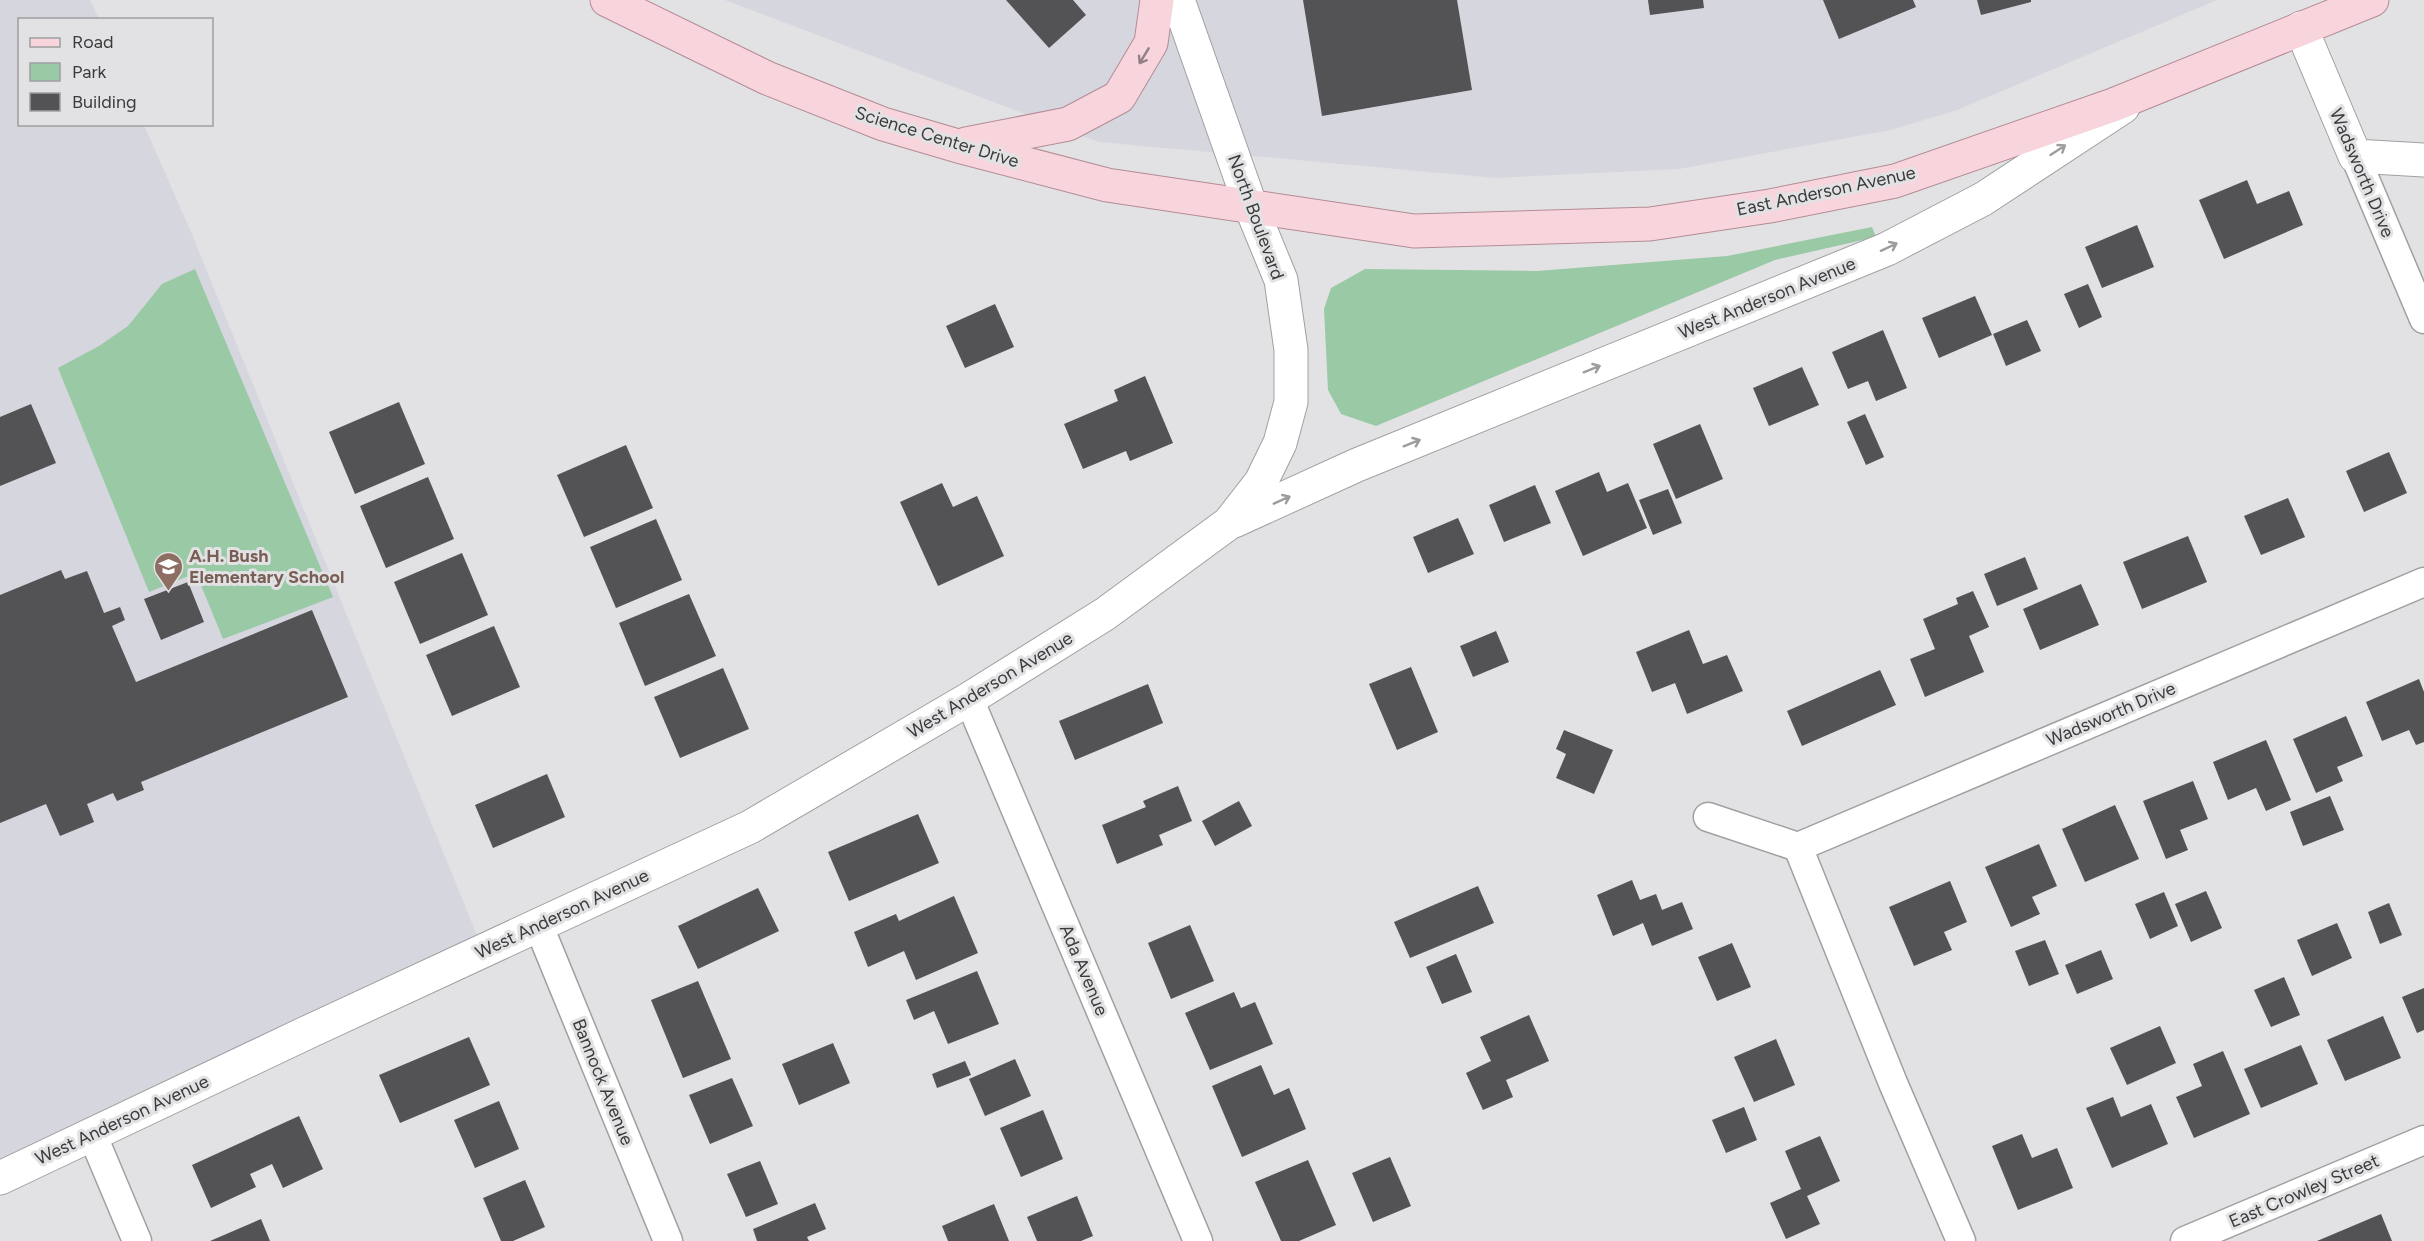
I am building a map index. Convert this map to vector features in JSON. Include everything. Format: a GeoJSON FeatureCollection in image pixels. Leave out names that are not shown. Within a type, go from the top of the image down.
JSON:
{"type":"FeatureCollection","features":[{"type":"Feature","properties":{"kind":"main road","name":"Science Center Drive"},"geometry":{"type":"LineString","coordinates":[[607,0],[767,78],[883,124],[1107,185],[1251,207]]}},
{"type":"Feature","properties":{"kind":"main road"},"geometry":{"type":"LineString","coordinates":[[958,146],[1068,124],[1119,97],[1152,43],[1157,0]]}},
{"type":"Feature","properties":{"kind":"main road","name":"East Anderson Avenue"},"geometry":{"type":"LineString","coordinates":[[1251,207],[1414,231],[1650,224],[1770,206],[1895,181],[2113,105],[2373,0]]}},
{"type":"Feature","properties":{"kind":"street","name":"North Boulevard"},"geometry":{"type":"LineString","coordinates":[[1105,614],[1229,523],[1261,482],[1280,442],[1291,402],[1291,350],[1281,280],[1251,207],[1178,0]]}},
{"type":"Feature","properties":{"kind":"street","name":"Wadsworth Drive"},"geometry":{"type":"LineString","coordinates":[[2301,28],[2424,319]]}},
{"type":"Feature","properties":{"kind":"street","name":"West Anderson Avenue"},"geometry":{"type":"LineString","coordinates":[[1229,523],[1358,465],[1887,249],[1983,199],[2155,87]]}},
{"type":"Feature","properties":{"kind":"street"},"geometry":{"type":"LineString","coordinates":[[2355,156],[2424,160]]}},
{"type":"Feature","properties":{"kind":"street","name":"Wadsworth Drive"},"geometry":{"type":"LineString","coordinates":[[1798,847],[2424,582]]}},
{"type":"Feature","properties":{"kind":"street","name":"West Anderson Avenue"},"geometry":{"type":"LineString","coordinates":[[0,1178],[538,924],[750,827],[969,699],[1105,614]]}},
{"type":"Feature","properties":{"kind":"street","name":"Ada Avenue"},"geometry":{"type":"LineString","coordinates":[[969,699],[1198,1241]]}},
{"type":"Feature","properties":{"kind":"street"},"geometry":{"type":"LineString","coordinates":[[1708,817],[1798,847],[1893,1083],[1961,1241]]}},
{"type":"Feature","properties":{"kind":"street","name":"Bannock Avenue"},"geometry":{"type":"LineString","coordinates":[[538,924],[668,1241]]}},
{"type":"Feature","properties":{"kind":"street"},"geometry":{"type":"LineString","coordinates":[[92,1134],[137,1241]]}},
{"type":"Feature","properties":{"kind":"street","name":"East Crowley Street"},"geometry":{"type":"LineString","coordinates":[[2185,1241],[2424,1140]]}},
{"type":"Feature","properties":{"kind":"shaded area","name":"A.H. Bush Elementary School"},"geometry":{"type":"Polygon","coordinates":[[[0,0],[90,0],[99,18],[18,18],[18,126],[144,126],[191,232],[483,950],[0,1178],[0,0]]]}},
{"type":"Feature","properties":{"kind":"shaded area"},"geometry":{"type":"Polygon","coordinates":[[[725,0],[2217,0],[1957,110],[1891,130],[1679,169],[1495,178],[1099,142],[725,0]]]}},
{"type":"Feature","properties":{"kind":"green space"},"geometry":{"type":"Polygon","coordinates":[[[1872,227],[1876,237],[1775,260],[1376,426],[1341,414],[1328,390],[1324,309],[1331,288],[1365,269],[1537,271],[1727,256],[1872,227]]]}},
{"type":"Feature","properties":{"kind":"green space"},"geometry":{"type":"Polygon","coordinates":[[[195,269],[333,597],[223,639],[196,573],[149,592],[58,368],[99,346],[128,326],[162,284],[195,269]]]}},
{"type":"Feature","properties":{"kind":"building"},"geometry":{"type":"Polygon","coordinates":[[[1006,0],[1073,0],[1086,15],[1049,48],[1006,0]]]}},
{"type":"Feature","properties":{"kind":"building"},"geometry":{"type":"Polygon","coordinates":[[[1303,0],[1457,0],[1472,90],[1322,116],[1303,0]]]}},
{"type":"Feature","properties":{"kind":"building"},"geometry":{"type":"Polygon","coordinates":[[[1648,0],[1703,0],[1704,8],[1650,15],[1648,0]]]}},
{"type":"Feature","properties":{"kind":"building"},"geometry":{"type":"Polygon","coordinates":[[[1823,0],[1913,0],[1916,7],[1839,39],[1823,0]]]}},
{"type":"Feature","properties":{"kind":"building"},"geometry":{"type":"Polygon","coordinates":[[[1977,0],[2031,0],[2031,2],[1981,15],[1977,0]]]}},
{"type":"Feature","properties":{"kind":"building"},"geometry":{"type":"Polygon","coordinates":[[[2247,180],[2257,204],[2289,191],[2303,225],[2224,259],[2199,200],[2247,180]]]}},
{"type":"Feature","properties":{"kind":"building"},"geometry":{"type":"Polygon","coordinates":[[[2137,225],[2154,267],[2102,288],[2085,247],[2137,225]]]}},
{"type":"Feature","properties":{"kind":"building"},"geometry":{"type":"Polygon","coordinates":[[[2088,284],[2102,317],[2079,328],[2064,294],[2088,284]]]}},
{"type":"Feature","properties":{"kind":"building"},"geometry":{"type":"Polygon","coordinates":[[[1975,296],[1992,335],[1939,358],[1922,318],[1975,296]]]}},
{"type":"Feature","properties":{"kind":"building"},"geometry":{"type":"Polygon","coordinates":[[[995,304],[1014,347],[965,368],[946,326],[995,304]]]}},
{"type":"Feature","properties":{"kind":"building"},"geometry":{"type":"Polygon","coordinates":[[[2027,320],[2041,351],[2006,366],[1993,334],[2027,320]]]}},
{"type":"Feature","properties":{"kind":"building"},"geometry":{"type":"Polygon","coordinates":[[[1883,330],[1907,388],[1876,401],[1868,381],[1848,389],[1832,352],[1883,330]]]}},
{"type":"Feature","properties":{"kind":"building"},"geometry":{"type":"Polygon","coordinates":[[[1802,367],[1819,405],[1769,426],[1753,388],[1802,367]]]}},
{"type":"Feature","properties":{"kind":"building"},"geometry":{"type":"Polygon","coordinates":[[[1145,376],[1173,443],[1130,461],[1126,451],[1083,469],[1064,424],[1118,401],[1114,390],[1145,376]]]}},
{"type":"Feature","properties":{"kind":"building"},"geometry":{"type":"Polygon","coordinates":[[[399,402],[425,464],[355,494],[329,432],[399,402]]]}},
{"type":"Feature","properties":{"kind":"building"},"geometry":{"type":"Polygon","coordinates":[[[31,404],[56,463],[0,486],[0,417],[31,404]]]}},
{"type":"Feature","properties":{"kind":"building"},"geometry":{"type":"Polygon","coordinates":[[[1865,414],[1884,457],[1866,465],[1847,422],[1865,414]]]}},
{"type":"Feature","properties":{"kind":"building"},"geometry":{"type":"Polygon","coordinates":[[[1700,424],[1723,479],[1676,499],[1653,444],[1700,424]]]}},
{"type":"Feature","properties":{"kind":"building"},"geometry":{"type":"Polygon","coordinates":[[[626,445],[653,508],[584,537],[557,475],[626,445]]]}},
{"type":"Feature","properties":{"kind":"building"},"geometry":{"type":"Polygon","coordinates":[[[2389,452],[2407,493],[2364,512],[2346,471],[2389,452]]]}},
{"type":"Feature","properties":{"kind":"building"},"geometry":{"type":"Polygon","coordinates":[[[1599,472],[1607,492],[1628,483],[1647,528],[1583,556],[1555,491],[1599,472]]]}},
{"type":"Feature","properties":{"kind":"building"},"geometry":{"type":"Polygon","coordinates":[[[428,477],[454,539],[386,568],[360,506],[428,477]]]}},
{"type":"Feature","properties":{"kind":"building"},"geometry":{"type":"Polygon","coordinates":[[[942,483],[953,507],[977,496],[1004,556],[938,586],[900,502],[942,483]]]}},
{"type":"Feature","properties":{"kind":"building"},"geometry":{"type":"Polygon","coordinates":[[[1535,485],[1551,523],[1504,542],[1489,505],[1535,485]]]}},
{"type":"Feature","properties":{"kind":"building"},"geometry":{"type":"Polygon","coordinates":[[[1668,489],[1682,523],[1653,535],[1639,500],[1668,489]]]}},
{"type":"Feature","properties":{"kind":"building"},"geometry":{"type":"Polygon","coordinates":[[[2288,498],[2305,537],[2261,555],[2244,516],[2288,498]]]}},
{"type":"Feature","properties":{"kind":"building"},"geometry":{"type":"Polygon","coordinates":[[[1458,518],[1474,554],[1428,573],[1413,537],[1458,518]]]}},
{"type":"Feature","properties":{"kind":"building"},"geometry":{"type":"Polygon","coordinates":[[[656,519],[682,580],[616,608],[590,547],[656,519]]]}},
{"type":"Feature","properties":{"kind":"building"},"geometry":{"type":"Polygon","coordinates":[[[2188,536],[2207,582],[2142,609],[2123,562],[2188,536]]]}},
{"type":"Feature","properties":{"kind":"building"},"geometry":{"type":"Polygon","coordinates":[[[462,553],[488,615],[420,644],[394,582],[462,553]]]}},
{"type":"Feature","properties":{"kind":"building"},"geometry":{"type":"Polygon","coordinates":[[[2025,557],[2038,589],[1997,606],[1984,574],[2025,557]]]}},
{"type":"Feature","properties":{"kind":"building"},"geometry":{"type":"Polygon","coordinates":[[[61,570],[65,579],[87,571],[104,613],[120,607],[125,620],[112,626],[136,682],[312,610],[348,697],[141,782],[144,790],[117,801],[113,793],[87,804],[94,822],[60,836],[46,804],[0,823],[0,595],[61,570]]]}},
{"type":"Feature","properties":{"kind":"building"},"geometry":{"type":"Polygon","coordinates":[[[188,582],[204,622],[161,640],[144,599],[188,582]]]}},
{"type":"Feature","properties":{"kind":"building"},"geometry":{"type":"Polygon","coordinates":[[[2081,584],[2099,625],[2040,650],[2023,609],[2081,584]]]}},
{"type":"Feature","properties":{"kind":"building"},"geometry":{"type":"Polygon","coordinates":[[[1973,591],[1989,627],[1969,636],[1984,672],[1925,697],[1910,659],[1935,649],[1923,619],[1958,604],[1956,598],[1973,591]]]}},
{"type":"Feature","properties":{"kind":"building"},"geometry":{"type":"Polygon","coordinates":[[[689,594],[716,656],[645,686],[619,623],[689,594]]]}},
{"type":"Feature","properties":{"kind":"building"},"geometry":{"type":"Polygon","coordinates":[[[494,626],[520,687],[452,716],[426,655],[494,626]]]}},
{"type":"Feature","properties":{"kind":"building"},"geometry":{"type":"Polygon","coordinates":[[[1689,630],[1703,664],[1727,655],[1743,691],[1687,714],[1675,683],[1652,692],[1636,652],[1689,630]]]}},
{"type":"Feature","properties":{"kind":"building"},"geometry":{"type":"Polygon","coordinates":[[[1496,631],[1509,662],[1473,677],[1460,646],[1496,631]]]}},
{"type":"Feature","properties":{"kind":"building"},"geometry":{"type":"Polygon","coordinates":[[[1411,667],[1438,732],[1397,750],[1369,684],[1411,667]]]}},
{"type":"Feature","properties":{"kind":"building"},"geometry":{"type":"Polygon","coordinates":[[[723,668],[749,729],[680,758],[654,697],[723,668]]]}},
{"type":"Feature","properties":{"kind":"building"},"geometry":{"type":"Polygon","coordinates":[[[1880,670],[1896,705],[1802,746],[1787,711],[1880,670]]]}},
{"type":"Feature","properties":{"kind":"building"},"geometry":{"type":"Polygon","coordinates":[[[2419,679],[2424,692],[2424,742],[2416,745],[2409,730],[2382,741],[2366,702],[2419,679]]]}},
{"type":"Feature","properties":{"kind":"building"},"geometry":{"type":"Polygon","coordinates":[[[1148,684],[1163,723],[1075,760],[1059,721],[1148,684]]]}},
{"type":"Feature","properties":{"kind":"building"},"geometry":{"type":"Polygon","coordinates":[[[2346,716],[2363,756],[2337,767],[2343,781],[2316,793],[2293,739],[2346,716]]]}},
{"type":"Feature","properties":{"kind":"building"},"geometry":{"type":"Polygon","coordinates":[[[1564,730],[1613,750],[1594,794],[1556,778],[1566,754],[1556,749],[1564,730]]]}},
{"type":"Feature","properties":{"kind":"building"},"geometry":{"type":"Polygon","coordinates":[[[2266,740],[2291,800],[2266,811],[2256,788],[2228,800],[2213,762],[2266,740]]]}},
{"type":"Feature","properties":{"kind":"building"},"geometry":{"type":"Polygon","coordinates":[[[547,774],[565,817],[493,848],[475,805],[547,774]]]}},
{"type":"Feature","properties":{"kind":"building"},"geometry":{"type":"Polygon","coordinates":[[[2193,781],[2208,819],[2180,830],[2188,850],[2166,859],[2143,801],[2193,781]]]}},
{"type":"Feature","properties":{"kind":"building"},"geometry":{"type":"Polygon","coordinates":[[[1178,786],[1192,821],[1159,835],[1163,845],[1117,864],[1102,825],[1146,807],[1143,801],[1178,786]]]}},
{"type":"Feature","properties":{"kind":"building"},"geometry":{"type":"Polygon","coordinates":[[[2330,796],[2344,830],[2303,846],[2290,812],[2330,796]]]}},
{"type":"Feature","properties":{"kind":"building"},"geometry":{"type":"Polygon","coordinates":[[[1239,801],[1252,826],[1215,846],[1202,821],[1239,801]]]}},
{"type":"Feature","properties":{"kind":"building"},"geometry":{"type":"Polygon","coordinates":[[[2115,805],[2139,859],[2085,882],[2062,829],[2115,805]]]}},
{"type":"Feature","properties":{"kind":"building"},"geometry":{"type":"Polygon","coordinates":[[[918,814],[939,863],[849,901],[828,852],[918,814]]]}},
{"type":"Feature","properties":{"kind":"building"},"geometry":{"type":"Polygon","coordinates":[[[2039,844],[2057,886],[2032,897],[2040,914],[2011,927],[1985,867],[2039,844]]]}},
{"type":"Feature","properties":{"kind":"building"},"geometry":{"type":"Polygon","coordinates":[[[1632,880],[1640,900],[1656,894],[1662,910],[1682,902],[1693,929],[1652,946],[1643,923],[1613,936],[1597,895],[1632,880]]]}},
{"type":"Feature","properties":{"kind":"building"},"geometry":{"type":"Polygon","coordinates":[[[1950,881],[1967,922],[1944,932],[1952,950],[1914,966],[1889,907],[1950,881]]]}},
{"type":"Feature","properties":{"kind":"building"},"geometry":{"type":"Polygon","coordinates":[[[1478,886],[1494,923],[1410,958],[1394,922],[1478,886]]]}},
{"type":"Feature","properties":{"kind":"building"},"geometry":{"type":"Polygon","coordinates":[[[758,888],[779,931],[698,969],[678,926],[758,888]]]}},
{"type":"Feature","properties":{"kind":"building"},"geometry":{"type":"Polygon","coordinates":[[[2206,891],[2222,928],[2191,942],[2175,904],[2206,891]]]}},
{"type":"Feature","properties":{"kind":"building"},"geometry":{"type":"Polygon","coordinates":[[[2164,892],[2178,926],[2150,939],[2135,904],[2164,892]]]}},
{"type":"Feature","properties":{"kind":"building"},"geometry":{"type":"Polygon","coordinates":[[[954,896],[978,953],[916,980],[904,951],[868,967],[854,932],[896,914],[899,921],[954,896]]]}},
{"type":"Feature","properties":{"kind":"building"},"geometry":{"type":"Polygon","coordinates":[[[2389,903],[2402,935],[2380,944],[2368,912],[2389,903]]]}},
{"type":"Feature","properties":{"kind":"building"},"geometry":{"type":"Polygon","coordinates":[[[2337,923],[2352,958],[2312,976],[2297,940],[2337,923]]]}},
{"type":"Feature","properties":{"kind":"building"},"geometry":{"type":"Polygon","coordinates":[[[1190,925],[1214,981],[1171,999],[1148,943],[1190,925]]]}},
{"type":"Feature","properties":{"kind":"building"},"geometry":{"type":"Polygon","coordinates":[[[2045,940],[2059,974],[2029,986],[2015,951],[2045,940]]]}},
{"type":"Feature","properties":{"kind":"building"},"geometry":{"type":"Polygon","coordinates":[[[1732,943],[1751,987],[1717,1001],[1698,957],[1732,943]]]}},
{"type":"Feature","properties":{"kind":"building"},"geometry":{"type":"Polygon","coordinates":[[[2101,950],[2113,979],[2077,994],[2065,965],[2101,950]]]}},
{"type":"Feature","properties":{"kind":"building"},"geometry":{"type":"Polygon","coordinates":[[[1456,954],[1472,992],[1442,1004],[1426,967],[1456,954]]]}},
{"type":"Feature","properties":{"kind":"building"},"geometry":{"type":"Polygon","coordinates":[[[977,971],[999,1024],[948,1044],[934,1011],[914,1020],[906,1000],[977,971]]]}},
{"type":"Feature","properties":{"kind":"building"},"geometry":{"type":"Polygon","coordinates":[[[2284,977],[2300,1015],[2271,1027],[2254,990],[2284,977]]]}},
{"type":"Feature","properties":{"kind":"building"},"geometry":{"type":"Polygon","coordinates":[[[698,981],[731,1059],[683,1078],[651,1000],[698,981]]]}},
{"type":"Feature","properties":{"kind":"building"},"geometry":{"type":"Polygon","coordinates":[[[2424,988],[2424,1030],[2417,1033],[2402,997],[2424,988]]]}},
{"type":"Feature","properties":{"kind":"building"},"geometry":{"type":"Polygon","coordinates":[[[1234,992],[1241,1008],[1255,1002],[1273,1044],[1210,1070],[1185,1013],[1234,992]]]}},
{"type":"Feature","properties":{"kind":"building"},"geometry":{"type":"Polygon","coordinates":[[[1529,1015],[1549,1061],[1506,1080],[1513,1097],[1483,1110],[1466,1073],[1491,1061],[1480,1037],[1529,1015]]]}},
{"type":"Feature","properties":{"kind":"building"},"geometry":{"type":"Polygon","coordinates":[[[2383,1016],[2401,1058],[2345,1081],[2327,1040],[2383,1016]]]}},
{"type":"Feature","properties":{"kind":"building"},"geometry":{"type":"Polygon","coordinates":[[[2160,1026],[2176,1063],[2127,1085],[2110,1048],[2160,1026]]]}},
{"type":"Feature","properties":{"kind":"building"},"geometry":{"type":"Polygon","coordinates":[[[469,1037],[490,1085],[400,1123],[379,1075],[469,1037]]]}},
{"type":"Feature","properties":{"kind":"building"},"geometry":{"type":"Polygon","coordinates":[[[1776,1039],[1795,1085],[1754,1102],[1734,1057],[1776,1039]]]}},
{"type":"Feature","properties":{"kind":"building"},"geometry":{"type":"Polygon","coordinates":[[[833,1043],[850,1083],[799,1105],[782,1064],[833,1043]]]}},
{"type":"Feature","properties":{"kind":"building"},"geometry":{"type":"Polygon","coordinates":[[[2301,1045],[2318,1084],[2261,1108],[2244,1069],[2301,1045]]]}},
{"type":"Feature","properties":{"kind":"building"},"geometry":{"type":"Polygon","coordinates":[[[2223,1051],[2250,1114],[2194,1138],[2176,1097],[2202,1086],[2193,1064],[2223,1051]]]}},
{"type":"Feature","properties":{"kind":"building"},"geometry":{"type":"Polygon","coordinates":[[[1015,1059],[1031,1096],[985,1116],[969,1079],[1015,1059]]]}},
{"type":"Feature","properties":{"kind":"building"},"geometry":{"type":"Polygon","coordinates":[[[965,1061],[971,1075],[937,1088],[932,1074],[965,1061]]]}},
{"type":"Feature","properties":{"kind":"building"},"geometry":{"type":"Polygon","coordinates":[[[1261,1065],[1274,1095],[1289,1088],[1306,1129],[1242,1157],[1212,1086],[1261,1065]]]}},
{"type":"Feature","properties":{"kind":"building"},"geometry":{"type":"Polygon","coordinates":[[[732,1078],[753,1126],[710,1144],[689,1095],[732,1078]]]}},
{"type":"Feature","properties":{"kind":"building"},"geometry":{"type":"Polygon","coordinates":[[[2113,1097],[2121,1117],[2151,1104],[2168,1144],[2112,1168],[2086,1108],[2113,1097]]]}},
{"type":"Feature","properties":{"kind":"building"},"geometry":{"type":"Polygon","coordinates":[[[499,1101],[519,1149],[475,1168],[454,1120],[499,1101]]]}},
{"type":"Feature","properties":{"kind":"building"},"geometry":{"type":"Polygon","coordinates":[[[1744,1107],[1757,1140],[1726,1153],[1712,1120],[1744,1107]]]}},
{"type":"Feature","properties":{"kind":"building"},"geometry":{"type":"Polygon","coordinates":[[[1043,1110],[1063,1159],[1021,1177],[1000,1128],[1043,1110]]]}},
{"type":"Feature","properties":{"kind":"building"},"geometry":{"type":"Polygon","coordinates":[[[299,1116],[323,1169],[283,1188],[272,1164],[250,1174],[256,1187],[211,1208],[192,1165],[299,1116]]]}},
{"type":"Feature","properties":{"kind":"building"},"geometry":{"type":"Polygon","coordinates":[[[2022,1134],[2032,1158],[2057,1148],[2073,1188],[2018,1210],[1992,1146],[2022,1134]]]}},
{"type":"Feature","properties":{"kind":"building"},"geometry":{"type":"Polygon","coordinates":[[[1820,1136],[1840,1181],[1807,1196],[1820,1224],[1786,1239],[1770,1203],[1801,1189],[1785,1151],[1820,1136]]]}},
{"type":"Feature","properties":{"kind":"building"},"geometry":{"type":"Polygon","coordinates":[[[1390,1157],[1411,1206],[1373,1222],[1352,1173],[1390,1157]]]}},
{"type":"Feature","properties":{"kind":"building"},"geometry":{"type":"Polygon","coordinates":[[[1308,1160],[1336,1225],[1299,1241],[1281,1241],[1255,1182],[1308,1160]]]}},
{"type":"Feature","properties":{"kind":"building"},"geometry":{"type":"Polygon","coordinates":[[[760,1161],[778,1204],[746,1217],[727,1174],[760,1161]]]}},
{"type":"Feature","properties":{"kind":"building"},"geometry":{"type":"Polygon","coordinates":[[[525,1180],[545,1227],[513,1241],[501,1241],[483,1198],[525,1180]]]}},
{"type":"Feature","properties":{"kind":"building"},"geometry":{"type":"Polygon","coordinates":[[[1077,1196],[1093,1236],[1081,1241],[1037,1241],[1027,1217],[1077,1196]]]}},
{"type":"Feature","properties":{"kind":"building"},"geometry":{"type":"Polygon","coordinates":[[[815,1203],[826,1229],[807,1237],[809,1241],[757,1241],[753,1229],[815,1203]]]}},
{"type":"Feature","properties":{"kind":"building"},"geometry":{"type":"Polygon","coordinates":[[[994,1204],[1009,1241],[948,1241],[942,1226],[994,1204]]]}},
{"type":"Feature","properties":{"kind":"building"},"geometry":{"type":"Polygon","coordinates":[[[2381,1214],[2392,1241],[2317,1241],[2381,1214]]]}},
{"type":"Feature","properties":{"kind":"building"},"geometry":{"type":"Polygon","coordinates":[[[261,1219],[270,1241],[210,1241],[261,1219]]]}},
{"type":"Feature","properties":{"kind":"place","name":"A.H. Bush Elementary School"},"geometry":{"type":"Point","coordinates":[168,592]}}]}
